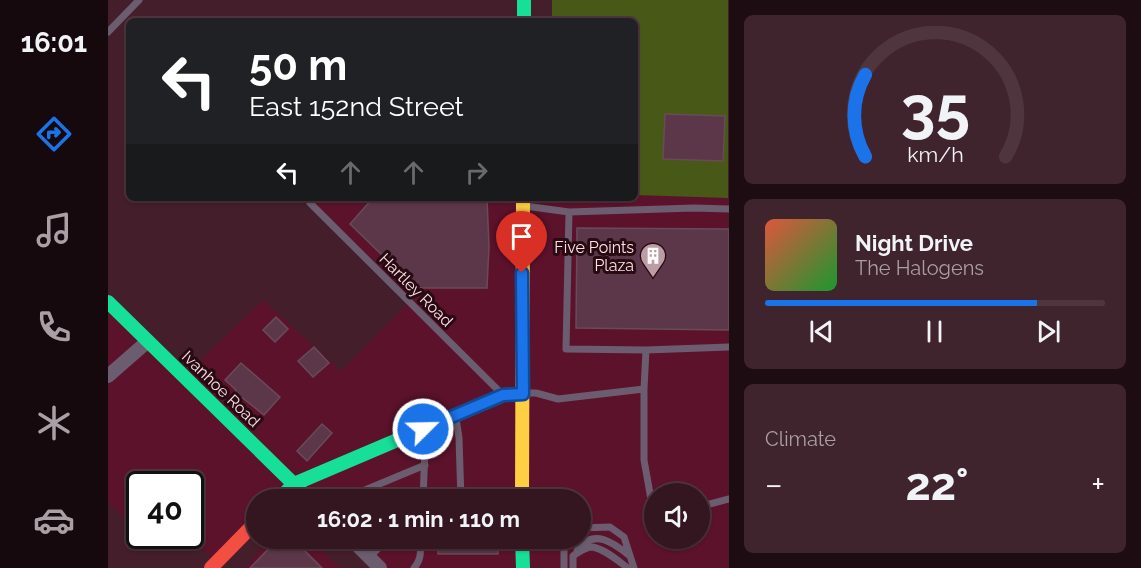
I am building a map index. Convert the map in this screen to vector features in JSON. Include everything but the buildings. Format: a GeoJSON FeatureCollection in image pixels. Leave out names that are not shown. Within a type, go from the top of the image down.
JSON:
{"type":"FeatureCollection","features":[{"type":"Feature","properties":{"kind":"street"},"geometry":{"type":"LineString","coordinates":[[524,0],[524,18]]}},
{"type":"Feature","properties":{"kind":"street"},"geometry":{"type":"LineString","coordinates":[[522,202],[522,489]]}},
{"type":"Feature","properties":{"kind":"street","name":"Ivanhoe Road"},"geometry":{"type":"LineString","coordinates":[[108,302],[299,489]]}},
{"type":"Feature","properties":{"kind":"street"},"geometry":{"type":"LineString","coordinates":[[108,376],[148,341]]}},
{"type":"Feature","properties":{"kind":"street"},"geometry":{"type":"LineString","coordinates":[[289,489],[294,484],[503,395],[523,394]]}},
{"type":"Feature","properties":{"kind":"street"},"geometry":{"type":"LineString","coordinates":[[211,568],[246,532]]}},
{"type":"Feature","properties":{"kind":"street"},"geometry":{"type":"LineString","coordinates":[[361,549],[380,568]]}},
{"type":"Feature","properties":{"kind":"street"},"geometry":{"type":"LineString","coordinates":[[522,549],[523,568]]}},
{"type":"Feature","properties":{"kind":"lane"},"geometry":{"type":"LineString","coordinates":[[108,32],[139,0]]}},
{"type":"Feature","properties":{"kind":"lane"},"geometry":{"type":"LineString","coordinates":[[522,202],[569,212],[729,209]]}},
{"type":"Feature","properties":{"kind":"lane","name":"Hartley Road"},"geometry":{"type":"LineString","coordinates":[[310,203],[503,395]]}},
{"type":"Feature","properties":{"kind":"lane"},"geometry":{"type":"LineString","coordinates":[[569,212],[566,349],[646,350],[729,347]]}},
{"type":"Feature","properties":{"kind":"lane"},"geometry":{"type":"LineString","coordinates":[[646,350],[644,459],[648,483]]}},
{"type":"Feature","properties":{"kind":"lane"},"geometry":{"type":"LineString","coordinates":[[523,394],[536,393],[558,399],[644,389]]}},
{"type":"Feature","properties":{"kind":"lane"},"geometry":{"type":"LineString","coordinates":[[456,415],[461,489]]}},
{"type":"Feature","properties":{"kind":"lane"},"geometry":{"type":"LineString","coordinates":[[423,429],[425,447],[424,489]]}},
{"type":"Feature","properties":{"kind":"lane"},"geometry":{"type":"LineString","coordinates":[[367,489],[425,465]]}},
{"type":"Feature","properties":{"kind":"lane"},"geometry":{"type":"LineString","coordinates":[[710,504],[729,499]]}},
{"type":"Feature","properties":{"kind":"lane"},"geometry":{"type":"LineString","coordinates":[[591,528],[610,527],[624,537],[634,568]]}},
{"type":"Feature","properties":{"kind":"lane"},"geometry":{"type":"LineString","coordinates":[[573,568],[573,556],[582,544],[599,538],[618,546],[630,556]]}},
{"type":"Feature","properties":{"kind":"lane"},"geometry":{"type":"LineString","coordinates":[[573,556],[591,547],[602,551],[628,568]]}},
{"type":"Feature","properties":{"kind":"lane"},"geometry":{"type":"LineString","coordinates":[[369,557],[378,549]]}},
{"type":"Feature","properties":{"kind":"lane"},"geometry":{"type":"LineString","coordinates":[[414,568],[422,553],[421,549]]}},
{"type":"Feature","properties":{"kind":"lane"},"geometry":{"type":"LineString","coordinates":[[564,549],[564,568]]}},
{"type":"Feature","properties":{"kind":"shaded area"},"geometry":{"type":"Polygon","coordinates":[[[638,195],[728,198],[728,568],[380,568],[360,549],[591,549],[591,489],[299,489],[294,484],[289,489],[246,489],[246,532],[217,562],[202,549],[204,471],[126,471],[126,519],[108,503],[108,302],[184,376],[263,300],[341,371],[409,302],[310,203],[312,201],[638,201],[638,195]]]}},
{"type":"Feature","properties":{"kind":"shaded area"},"geometry":{"type":"Polygon","coordinates":[[[261,549],[320,549],[341,568],[244,568],[261,549]]]}},
{"type":"Feature","properties":{"kind":"green space"},"geometry":{"type":"Polygon","coordinates":[[[552,0],[728,0],[728,198],[638,195],[638,18],[552,18],[552,0]]]}},
{"type":"Feature","properties":{"kind":"traffic: fast"},"geometry":{"type":"LineString","coordinates":[[524,0],[524,18]]}},
{"type":"Feature","properties":{"kind":"traffic: fast"},"geometry":{"type":"LineString","coordinates":[[108,302],[299,489]]}},
{"type":"Feature","properties":{"kind":"traffic: fast"},"geometry":{"type":"LineString","coordinates":[[289,489],[294,484],[503,395],[523,394]]}},
{"type":"Feature","properties":{"kind":"traffic: fast"},"geometry":{"type":"LineString","coordinates":[[522,549],[523,568]]}},
{"type":"Feature","properties":{"kind":"traffic: slow"},"geometry":{"type":"LineString","coordinates":[[522,489],[523,201]]}},
{"type":"Feature","properties":{"kind":"traffic: jam"},"geometry":{"type":"LineString","coordinates":[[211,568],[246,532]]}},
{"type":"Feature","properties":{"kind":"place","name":"Five Points Plaza"},"geometry":{"type":"Point","coordinates":[653,279]}},
{"type":"Feature","properties":{"kind":"route"},"geometry":{"type":"LineString","coordinates":[[423,429],[503,395],[523,394],[522,273]]}}]}
